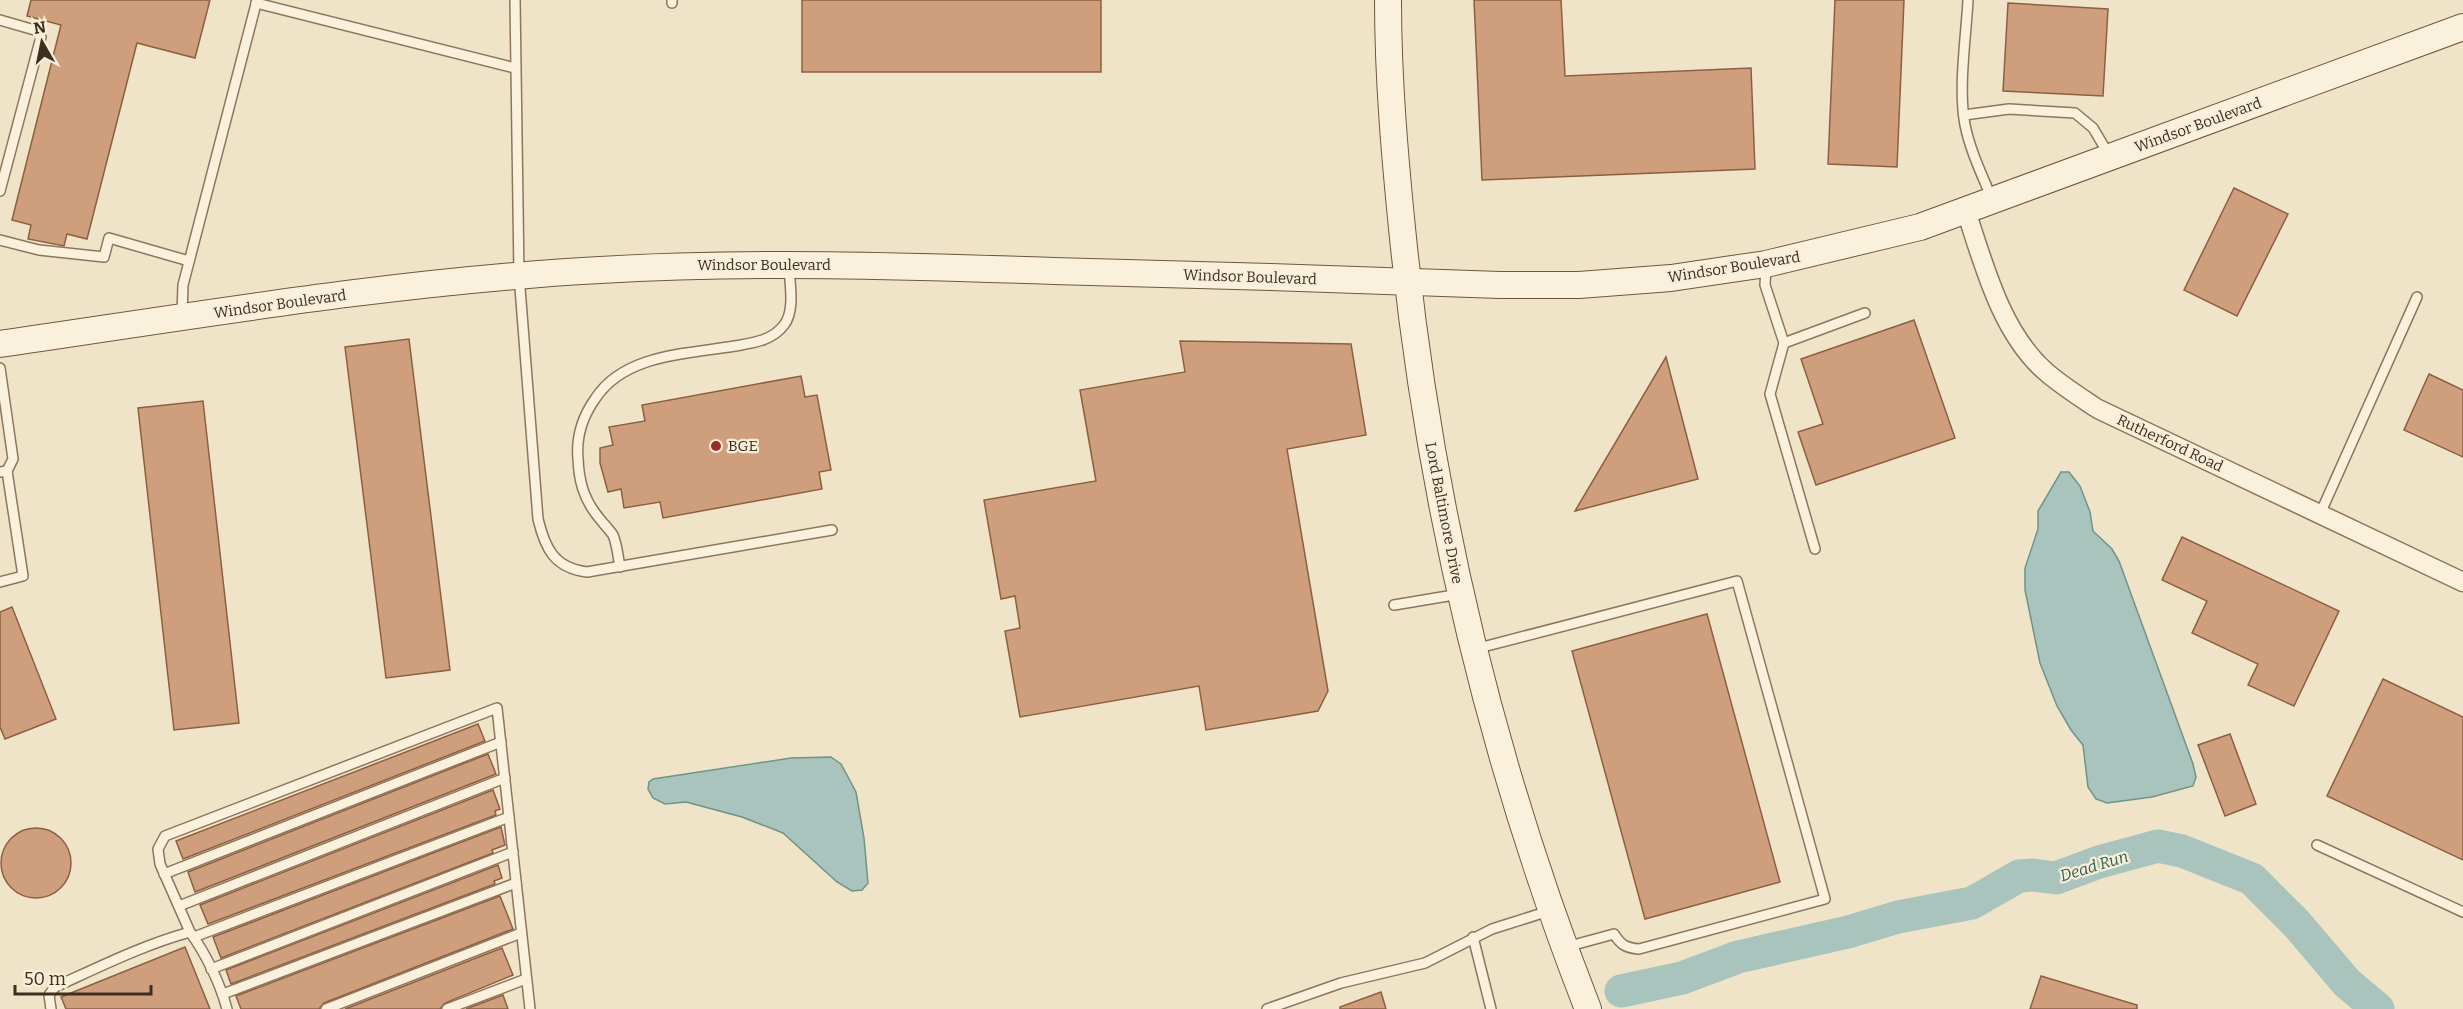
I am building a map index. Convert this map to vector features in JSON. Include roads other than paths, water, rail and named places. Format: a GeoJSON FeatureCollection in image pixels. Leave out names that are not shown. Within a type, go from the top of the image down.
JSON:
{"type":"FeatureCollection","features":[{"type":"Feature","properties":{"kind":"main road","name":"Lord Baltimore Drive"},"geometry":{"type":"LineString","coordinates":[[1388,0],[1394,154],[1407,282],[1423,404],[1460,594],[1524,832],[1588,1009]]}},
{"type":"Feature","properties":{"kind":"main road","name":"Windsor Boulevard"},"geometry":{"type":"LineString","coordinates":[[0,344],[326,297],[519,275],[683,266],[872,265],[1500,285],[1579,285],[1671,278],[1766,264],[1920,227],[2463,27]]}},
{"type":"Feature","properties":{"kind":"street","name":"Rutherford Road"},"geometry":{"type":"LineString","coordinates":[[1966,211],[2006,317],[2024,346],[2044,370],[2098,409],[2463,582]]}},
{"type":"Feature","properties":{"kind":"lane"},"geometry":{"type":"LineString","coordinates":[[515,0],[519,275],[538,519],[543,539],[551,553],[573,570],[587,572],[832,530]]}},
{"type":"Feature","properties":{"kind":"lane"},"geometry":{"type":"LineString","coordinates":[[1968,0],[1964,115],[1969,140],[1993,201]]}},
{"type":"Feature","properties":{"kind":"lane"},"geometry":{"type":"LineString","coordinates":[[182,318],[183,285],[256,2],[515,68]]}},
{"type":"Feature","properties":{"kind":"lane"},"geometry":{"type":"LineString","coordinates":[[0,20],[38,31],[41,37],[0,191]]}},
{"type":"Feature","properties":{"kind":"lane"},"geometry":{"type":"LineString","coordinates":[[1964,115],[2009,109],[2075,113],[2093,128],[2110,157]]}},
{"type":"Feature","properties":{"kind":"lane"},"geometry":{"type":"LineString","coordinates":[[0,240],[39,250],[104,257],[109,238],[189,261]]}},
{"type":"Feature","properties":{"kind":"lane"},"geometry":{"type":"LineString","coordinates":[[1766,264],[1765,285],[1784,343],[1770,394],[1815,549]]}},
{"type":"Feature","properties":{"kind":"lane"},"geometry":{"type":"LineString","coordinates":[[620,567],[613,536],[585,497],[579,480],[577,456],[579,433],[586,412],[606,385],[632,366],[659,359],[758,342],[774,335],[784,326],[790,315],[789,265]]}},
{"type":"Feature","properties":{"kind":"lane"},"geometry":{"type":"LineString","coordinates":[[2320,514],[2417,297]]}},
{"type":"Feature","properties":{"kind":"lane"},"geometry":{"type":"LineString","coordinates":[[1784,343],[1865,314]]}},
{"type":"Feature","properties":{"kind":"lane"},"geometry":{"type":"LineString","coordinates":[[0,368],[2,397],[13,459],[4,471],[23,576],[0,582]]}},
{"type":"Feature","properties":{"kind":"lane"},"geometry":{"type":"LineString","coordinates":[[1473,649],[1737,581],[1825,899],[1639,949],[1627,948],[1614,934],[1565,948]]}},
{"type":"Feature","properties":{"kind":"lane"},"geometry":{"type":"LineString","coordinates":[[1394,605],[1460,594]]}},
{"type":"Feature","properties":{"kind":"lane"},"geometry":{"type":"LineString","coordinates":[[227,1009],[223,994],[192,935],[160,864],[158,849],[165,836],[497,708],[530,1009]]}},
{"type":"Feature","properties":{"kind":"lane"},"geometry":{"type":"LineString","coordinates":[[164,873],[501,742]]}},
{"type":"Feature","properties":{"kind":"lane"},"geometry":{"type":"LineString","coordinates":[[178,906],[505,778]]}},
{"type":"Feature","properties":{"kind":"lane"},"geometry":{"type":"LineString","coordinates":[[51,1009],[49,994],[55,987],[117,958],[165,939],[192,935],[509,817]]}},
{"type":"Feature","properties":{"kind":"lane"},"geometry":{"type":"LineString","coordinates":[[2317,845],[2463,912]]}},
{"type":"Feature","properties":{"kind":"lane"},"geometry":{"type":"LineString","coordinates":[[211,969],[513,852]]}},
{"type":"Feature","properties":{"kind":"lane"},"geometry":{"type":"LineString","coordinates":[[223,994],[516,883]]}},
{"type":"Feature","properties":{"kind":"lane"},"geometry":{"type":"LineString","coordinates":[[1267,1009],[1341,982],[1425,963],[1452,951],[1473,937],[1551,910]]}},
{"type":"Feature","properties":{"kind":"lane"},"geometry":{"type":"LineString","coordinates":[[326,1009],[521,933]]}},
{"type":"Feature","properties":{"kind":"lane"},"geometry":{"type":"LineString","coordinates":[[1473,937],[1491,1009]]}},
{"type":"Feature","properties":{"kind":"lane"},"geometry":{"type":"LineString","coordinates":[[447,1009],[526,980]]}},
{"type":"Feature","properties":{"kind":"water"},"geometry":{"type":"Polygon","coordinates":[[[2061,472],[2069,472],[2080,486],[2090,512],[2093,531],[2112,549],[2119,561],[2193,764],[2196,777],[2193,786],[2152,797],[2107,803],[2096,799],[2088,787],[2083,745],[2057,706],[2040,663],[2025,590],[2025,568],[2038,529],[2038,511],[2061,472]]]}},
{"type":"Feature","properties":{"kind":"water"},"geometry":{"type":"Polygon","coordinates":[[[831,757],[841,764],[856,792],[864,838],[868,883],[862,890],[852,891],[837,882],[783,833],[742,817],[686,802],[665,804],[653,798],[648,789],[649,782],[653,779],[791,758],[831,757]]]}},
{"type":"Feature","properties":{"kind":"waterway","name":"Dead Run"},"geometry":{"type":"LineString","coordinates":[[1621,991],[1682,978],[1738,957],[1848,932],[1898,917],[1972,903],[2019,876],[2056,878],[2099,862],[2158,846],[2182,851],[2252,879],[2296,923],[2347,983],[2378,1009]]}},
{"type":"Feature","properties":{"kind":"place","name":"BGE"},"geometry":{"type":"Point","coordinates":[716,446]}}]}
